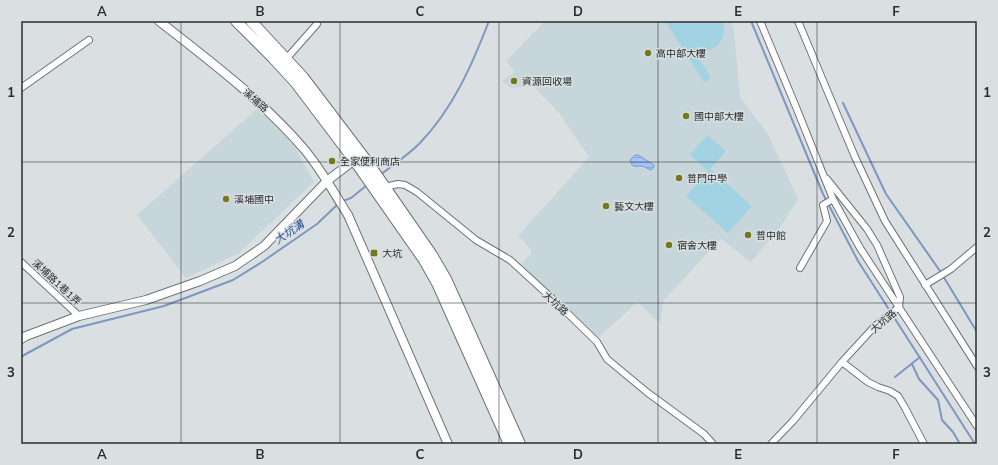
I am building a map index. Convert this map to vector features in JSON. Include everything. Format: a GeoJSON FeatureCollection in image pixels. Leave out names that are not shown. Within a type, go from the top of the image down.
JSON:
{"type":"FeatureCollection","features":[{"type":"Feature","properties":{"kind":"main road"},"geometry":{"type":"LineString","coordinates":[[236,21],[295,82],[358,157]]}},
{"type":"Feature","properties":{"kind":"main road"},"geometry":{"type":"LineString","coordinates":[[251,21],[287,58],[303,77],[365,167],[440,268],[520,444]]}},
{"type":"Feature","properties":{"kind":"main road"},"geometry":{"type":"LineString","coordinates":[[381,189],[432,273],[509,444]]}},
{"type":"Feature","properties":{"kind":"street","name":"溪埔路"},"geometry":{"type":"LineString","coordinates":[[159,21],[218,68],[273,116],[305,150],[327,181],[348,216],[448,444]]}},
{"type":"Feature","properties":{"kind":"street"},"geometry":{"type":"LineString","coordinates":[[287,58],[317,24],[316,21]]}},
{"type":"Feature","properties":{"kind":"street"},"geometry":{"type":"LineString","coordinates":[[760,21],[833,200],[860,248],[977,426]]}},
{"type":"Feature","properties":{"kind":"street"},"geometry":{"type":"LineString","coordinates":[[798,21],[855,158],[885,221],[977,366]]}},
{"type":"Feature","properties":{"kind":"street"},"geometry":{"type":"LineString","coordinates":[[21,88],[89,40]]}},
{"type":"Feature","properties":{"kind":"street"},"geometry":{"type":"LineString","coordinates":[[21,339],[79,316],[146,300],[200,281],[235,266],[264,246],[327,181],[358,157]]}},
{"type":"Feature","properties":{"kind":"street"},"geometry":{"type":"LineString","coordinates":[[823,173],[867,229],[877,245],[900,297],[899,307]]}},
{"type":"Feature","properties":{"kind":"street","name":"大坑路"},"geometry":{"type":"LineString","coordinates":[[381,189],[398,184],[405,185],[417,192],[476,240],[510,260],[597,342],[607,359],[648,393],[704,434],[713,444]]}},
{"type":"Feature","properties":{"kind":"street"},"geometry":{"type":"LineString","coordinates":[[800,268],[827,221],[823,205],[833,200]]}},
{"type":"Feature","properties":{"kind":"street"},"geometry":{"type":"LineString","coordinates":[[925,285],[951,269],[977,247]]}},
{"type":"Feature","properties":{"kind":"street","name":"溪埔路1巷1弄"},"geometry":{"type":"LineString","coordinates":[[21,262],[79,316]]}},
{"type":"Feature","properties":{"kind":"street","name":"大坑路"},"geometry":{"type":"LineString","coordinates":[[771,444],[793,421],[842,362],[875,326],[899,307]]}},
{"type":"Feature","properties":{"kind":"street"},"geometry":{"type":"LineString","coordinates":[[842,362],[868,382],[898,396],[924,444]]}},
{"type":"Feature","properties":{"kind":"shaded area","name":"普門中學"},"geometry":{"type":"Polygon","coordinates":[[[545,21],[731,21],[734,29],[740,97],[768,134],[798,199],[777,232],[751,262],[721,239],[664,300],[660,323],[637,302],[597,339],[521,264],[531,254],[530,248],[518,236],[589,157],[559,113],[533,86],[511,88],[502,81],[515,72],[506,61],[545,21]]]}},
{"type":"Feature","properties":{"kind":"shaded area"},"geometry":{"type":"Polygon","coordinates":[[[665,21],[723,21],[724,35],[722,40],[708,51],[695,53],[711,78],[704,82],[665,21]]]}},
{"type":"Feature","properties":{"kind":"shaded area","name":"溪埔國中"},"geometry":{"type":"Polygon","coordinates":[[[258,108],[293,144],[314,182],[239,253],[186,278],[137,215],[258,108]]]}},
{"type":"Feature","properties":{"kind":"shaded area"},"geometry":{"type":"Polygon","coordinates":[[[707,135],[726,151],[710,169],[752,206],[728,233],[686,196],[708,171],[690,155],[707,135]]]}},
{"type":"Feature","properties":{"kind":"water"},"geometry":{"type":"Polygon","coordinates":[[[635,155],[638,155],[654,165],[654,167],[651,170],[642,166],[633,165],[630,160],[635,155]]]}},
{"type":"Feature","properties":{"kind":"waterway","name":"大坑溝"},"geometry":{"type":"LineString","coordinates":[[380,175],[419,144],[442,116],[452,101],[476,54],[489,21]]}},
{"type":"Feature","properties":{"kind":"waterway"},"geometry":{"type":"LineString","coordinates":[[751,21],[823,194],[858,261],[975,444]]}},
{"type":"Feature","properties":{"kind":"waterway"},"geometry":{"type":"LineString","coordinates":[[843,103],[886,194],[940,271],[977,332]]}},
{"type":"Feature","properties":{"kind":"waterway","name":"大坑溝"},"geometry":{"type":"LineString","coordinates":[[343,201],[351,198],[367,185]]}},
{"type":"Feature","properties":{"kind":"waterway","name":"大坑溝"},"geometry":{"type":"LineString","coordinates":[[21,358],[72,329],[164,306],[233,280],[317,224],[338,204]]}},
{"type":"Feature","properties":{"kind":"waterway"},"geometry":{"type":"LineString","coordinates":[[895,377],[920,357]]}},
{"type":"Feature","properties":{"kind":"waterway"},"geometry":{"type":"LineString","coordinates":[[912,364],[919,379],[938,400],[942,420],[953,432],[960,444]]}},
{"type":"Feature","properties":{"kind":"place","name":"高中部大樓"},"geometry":{"type":"Point","coordinates":[648,53]}},
{"type":"Feature","properties":{"kind":"place","name":"資源回收場"},"geometry":{"type":"Point","coordinates":[514,81]}},
{"type":"Feature","properties":{"kind":"place","name":"國中部大樓"},"geometry":{"type":"Point","coordinates":[686,116]}},
{"type":"Feature","properties":{"kind":"place","name":"全家便利商店"},"geometry":{"type":"Point","coordinates":[332,161]}},
{"type":"Feature","properties":{"kind":"place","name":"普門中學"},"geometry":{"type":"Point","coordinates":[679,178]}},
{"type":"Feature","properties":{"kind":"place","name":"溪埔國中"},"geometry":{"type":"Point","coordinates":[226,199]}},
{"type":"Feature","properties":{"kind":"place","name":"藝文大樓"},"geometry":{"type":"Point","coordinates":[606,206]}},
{"type":"Feature","properties":{"kind":"place","name":"普中館"},"geometry":{"type":"Point","coordinates":[748,235]}},
{"type":"Feature","properties":{"kind":"place","name":"宿舍大樓"},"geometry":{"type":"Point","coordinates":[669,245]}},
{"type":"Feature","properties":{"kind":"place","name":"大坑"},"geometry":{"type":"Point","coordinates":[374,253]}}]}
